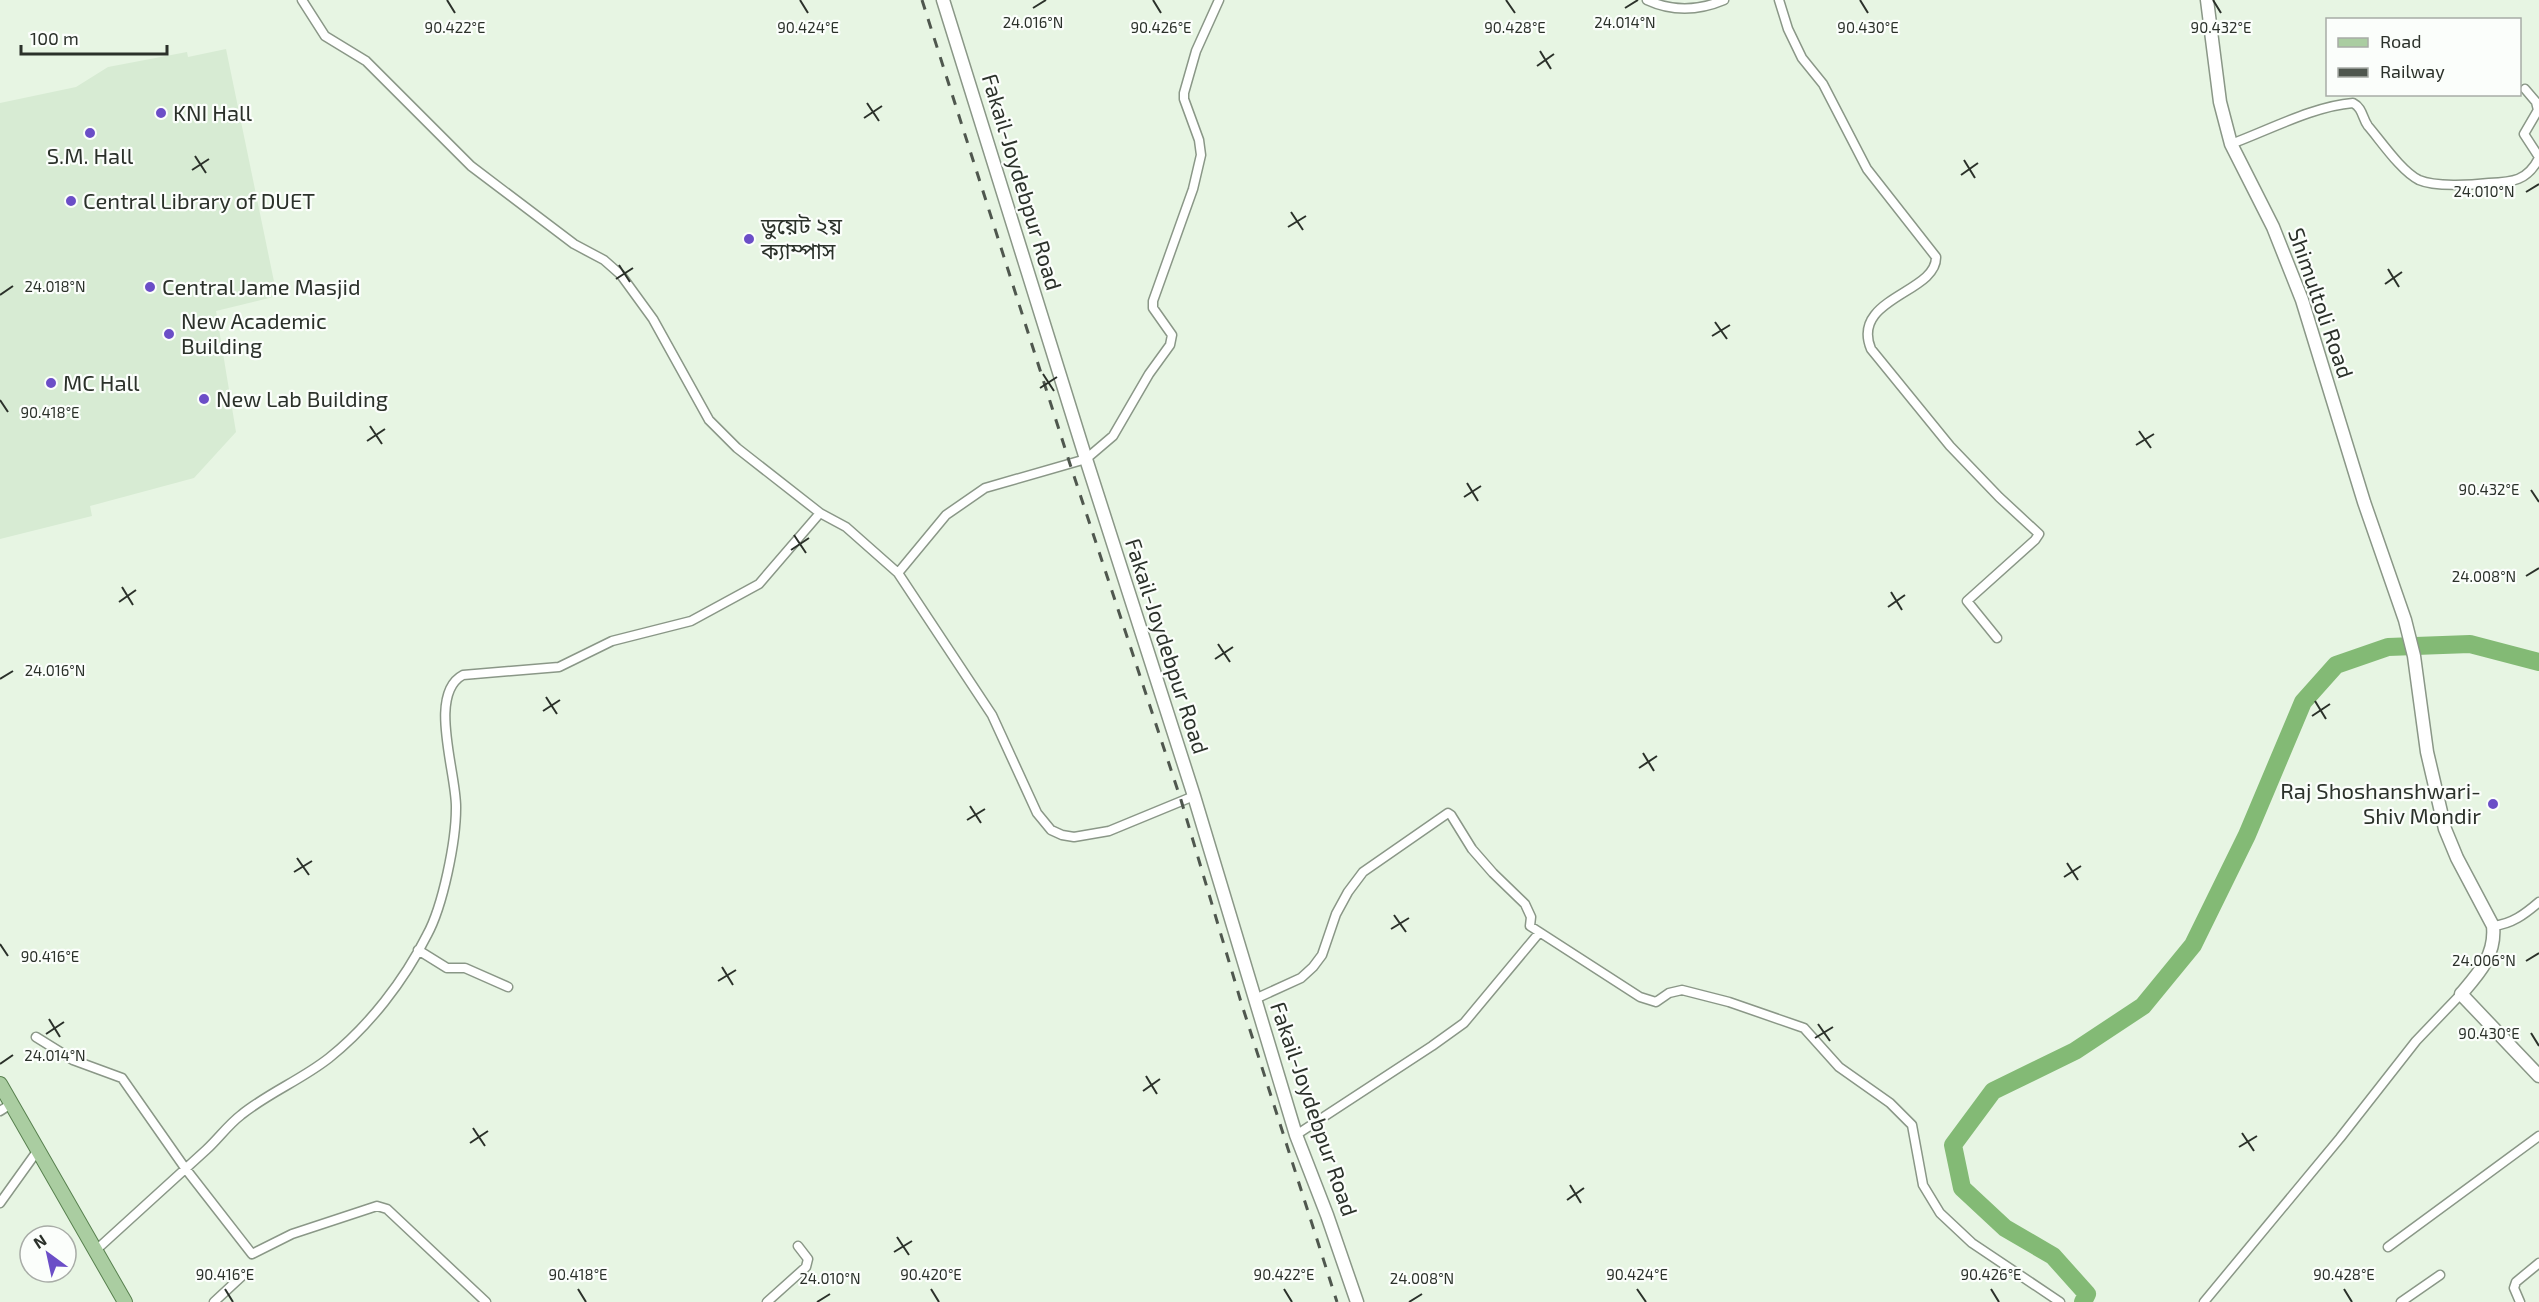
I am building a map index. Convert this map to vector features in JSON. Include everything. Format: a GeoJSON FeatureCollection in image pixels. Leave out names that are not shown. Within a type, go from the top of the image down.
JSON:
{"type":"FeatureCollection","features":[{"type":"Feature","properties":{"kind":"main road"},"geometry":{"type":"LineString","coordinates":[[0,1084],[6,1108],[38,1150],[125,1302]]}},
{"type":"Feature","properties":{"kind":"street"},"geometry":{"type":"LineString","coordinates":[[302,0],[326,36],[366,61],[471,166],[574,244],[604,260],[621,275],[653,319],[709,420],[737,448],[820,513],[846,527],[898,573],[992,715],[1037,813],[1052,830],[1074,837],[1109,831],[1194,796]]}},
{"type":"Feature","properties":{"kind":"street","name":"Fakail-Joydebpur Road"},"geometry":{"type":"LineString","coordinates":[[943,0],[1194,796],[1296,1135],[1328,1215],[1357,1302]]}},
{"type":"Feature","properties":{"kind":"street"},"geometry":{"type":"LineString","coordinates":[[898,573],[946,515],[985,488],[1086,459],[1113,436],[1149,374],[1170,345],[1172,335],[1153,308],[1153,301],[1193,189],[1201,155],[1199,140],[1184,99],[1184,93],[1196,51],[1219,0]]}},
{"type":"Feature","properties":{"kind":"street"},"geometry":{"type":"LineString","coordinates":[[1647,0],[1680,10],[1706,8],[1724,0]]}},
{"type":"Feature","properties":{"kind":"street"},"geometry":{"type":"LineString","coordinates":[[1779,0],[1788,29],[1802,58],[1823,84],[1871,176],[1936,257],[1936,265],[1929,276],[1884,306],[1869,324],[1866,336],[1871,349],[1950,446],[2019,517],[2039,534],[1967,601],[1997,638]]}},
{"type":"Feature","properties":{"kind":"street","name":"Shimultoli Road"},"geometry":{"type":"LineString","coordinates":[[2207,0],[2220,102],[2232,144],[2273,227],[2302,300],[2364,502],[2405,620],[2414,656],[2427,752],[2445,829],[2457,858],[2493,926]]}},
{"type":"Feature","properties":{"kind":"street"},"geometry":{"type":"LineString","coordinates":[[2232,144],[2312,113],[2339,104],[2353,103],[2361,110],[2365,122],[2384,144],[2409,172],[2420,180],[2436,184],[2507,182],[2519,179],[2533,170],[2539,158],[2524,134],[2538,110],[2536,102],[2525,89]]}},
{"type":"Feature","properties":{"kind":"street"},"geometry":{"type":"LineString","coordinates":[[95,1251],[239,1116],[328,1059],[357,1033],[391,993],[428,934],[449,868],[457,807],[447,738],[446,706],[455,679],[463,675],[559,667],[612,641],[691,621],[759,584],[820,513]]}},
{"type":"Feature","properties":{"kind":"street"},"geometry":{"type":"LineString","coordinates":[[1255,999],[1301,978],[1313,968],[1322,955],[1336,914],[1348,892],[1363,872],[1448,813],[1472,849],[1525,904],[1531,917],[1530,926],[1640,997],[1656,1002],[1669,993],[1682,990],[1729,1002],[1804,1028],[1839,1067],[1890,1103],[1912,1125],[1923,1185],[1940,1213],[1972,1243],[2060,1302]]}},
{"type":"Feature","properties":{"kind":"street"},"geometry":{"type":"LineString","coordinates":[[2204,1302],[2340,1138],[2416,1041],[2461,994],[2489,958],[2494,935],[2493,926],[2504,925],[2516,920],[2539,902]]}},
{"type":"Feature","properties":{"kind":"street"},"geometry":{"type":"LineString","coordinates":[[1296,1135],[1464,1023],[1539,933]]}},
{"type":"Feature","properties":{"kind":"street"},"geometry":{"type":"LineString","coordinates":[[418,950],[447,968],[465,968],[508,987]]}},
{"type":"Feature","properties":{"kind":"street"},"geometry":{"type":"LineString","coordinates":[[2461,994],[2539,1076]]}},
{"type":"Feature","properties":{"kind":"street"},"geometry":{"type":"LineString","coordinates":[[36,1037],[73,1060],[122,1078],[185,1168],[252,1254],[292,1234],[377,1206],[387,1209],[486,1302]]}},
{"type":"Feature","properties":{"kind":"street"},"geometry":{"type":"LineString","coordinates":[[2388,1246],[2539,1136]]}},
{"type":"Feature","properties":{"kind":"street"},"geometry":{"type":"LineString","coordinates":[[0,1203],[38,1150]]}},
{"type":"Feature","properties":{"kind":"street"},"geometry":{"type":"LineString","coordinates":[[768,1302],[806,1267],[808,1259],[798,1246]]}},
{"type":"Feature","properties":{"kind":"street"},"geometry":{"type":"LineString","coordinates":[[2520,1302],[2514,1288],[2516,1282],[2539,1263]]}},
{"type":"Feature","properties":{"kind":"street"},"geometry":{"type":"LineString","coordinates":[[2401,1302],[2440,1275]]}},
{"type":"Feature","properties":{"kind":"street"},"geometry":{"type":"LineString","coordinates":[[214,1302],[242,1276]]}},
{"type":"Feature","properties":{"kind":"shaded area"},"geometry":{"type":"Polygon","coordinates":[[[226,49],[277,296],[216,311],[236,432],[194,478],[90,506],[92,516],[0,539],[0,103],[76,87],[108,67],[187,52],[188,57],[226,49]]]}},
{"type":"Feature","properties":{"kind":"waterway"},"geometry":{"type":"LineString","coordinates":[[2083,1302],[2087,1294],[2053,1256],[2005,1228],[1962,1188],[1953,1145],[1993,1091],[2075,1051],[2143,1006],[2193,945],[2247,835],[2303,702],[2336,665],[2388,647],[2470,644],[2539,662]]}},
{"type":"Feature","properties":{"kind":"railway"},"geometry":{"type":"LineString","coordinates":[[922,0],[1070,464],[1181,800],[1241,1002],[1337,1302]]}},
{"type":"Feature","properties":{"kind":"place","name":"KNI Hall"},"geometry":{"type":"Point","coordinates":[161,113]}},
{"type":"Feature","properties":{"kind":"place","name":"S.M. Hall"},"geometry":{"type":"Point","coordinates":[90,133]}},
{"type":"Feature","properties":{"kind":"place","name":"Central Library of DUET"},"geometry":{"type":"Point","coordinates":[71,201]}},
{"type":"Feature","properties":{"kind":"place","name":"ডুয়েট ২য় ক্যাম্পাস"},"geometry":{"type":"Point","coordinates":[749,239]}},
{"type":"Feature","properties":{"kind":"place","name":"Central Jame Masjid"},"geometry":{"type":"Point","coordinates":[150,287]}},
{"type":"Feature","properties":{"kind":"place","name":"New Academic Building"},"geometry":{"type":"Point","coordinates":[169,334]}},
{"type":"Feature","properties":{"kind":"place","name":"MC Hall"},"geometry":{"type":"Point","coordinates":[51,383]}},
{"type":"Feature","properties":{"kind":"place","name":"New Lab Building"},"geometry":{"type":"Point","coordinates":[204,399]}},
{"type":"Feature","properties":{"kind":"place","name":"Raj Shoshanshwari- Shiv Mondir"},"geometry":{"type":"Point","coordinates":[2493,804]}}]}
